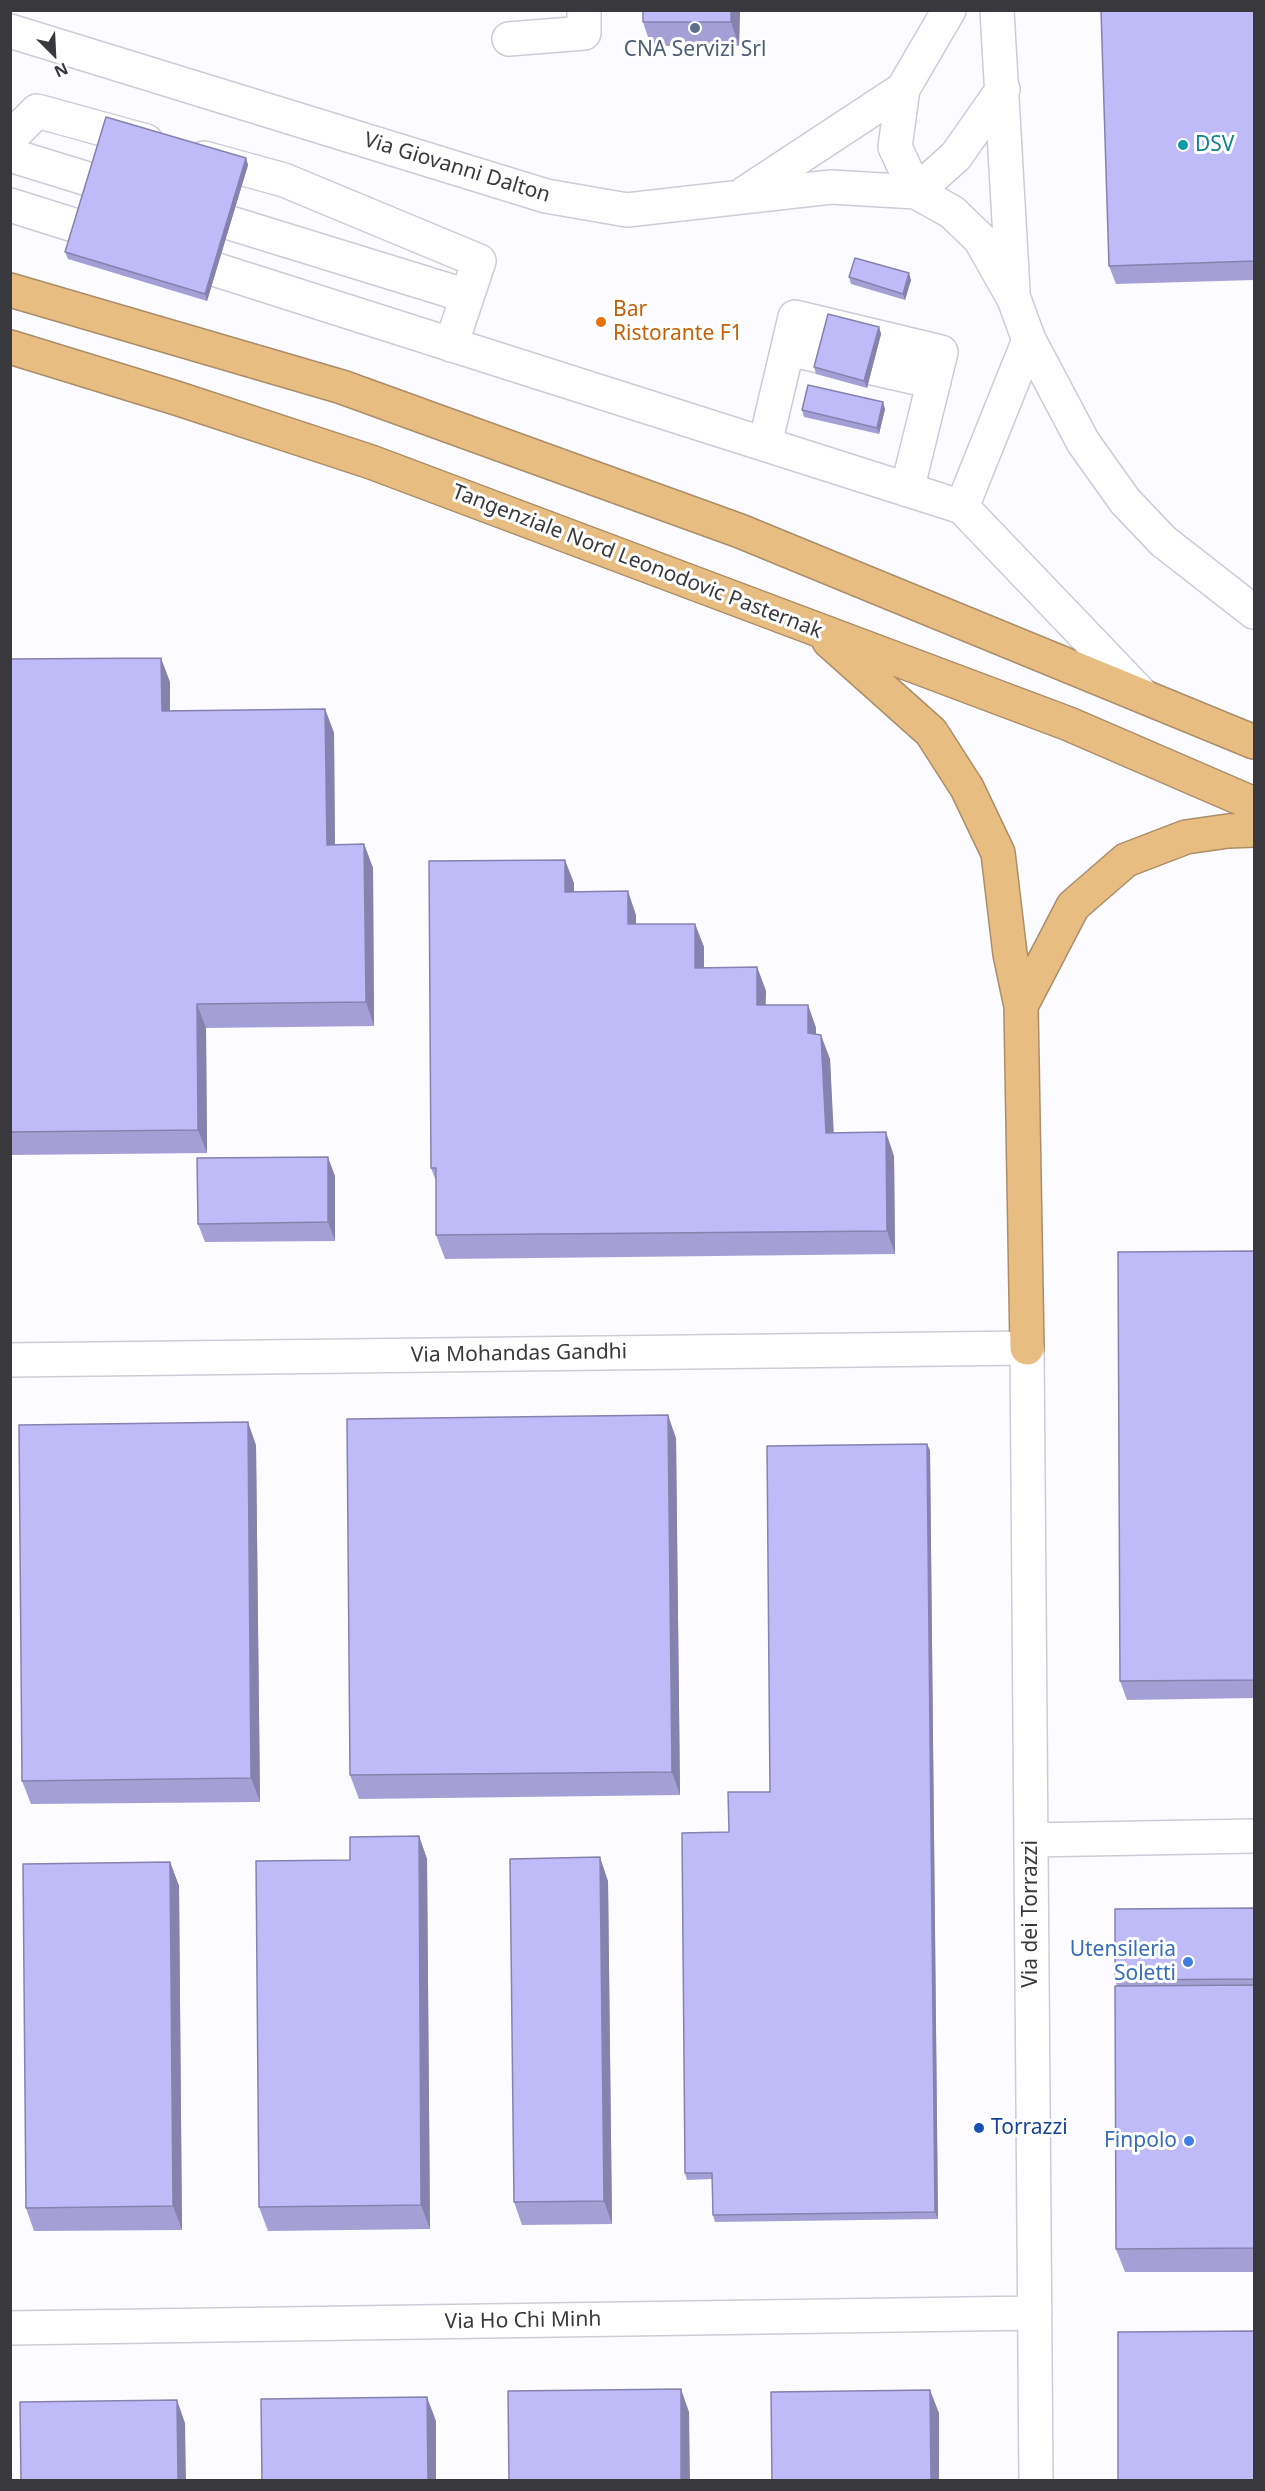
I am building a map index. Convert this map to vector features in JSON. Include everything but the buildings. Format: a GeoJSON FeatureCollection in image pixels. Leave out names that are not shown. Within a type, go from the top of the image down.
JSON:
{"type":"FeatureCollection","features":[{"type":"Feature","properties":{"kind":"highway"},"geometry":{"type":"LineString","coordinates":[[10,290],[353,391],[740,531],[1254,742]]}},
{"type":"Feature","properties":{"kind":"highway","name":"Tangenziale Nord Leonodovic Pasternak"},"geometry":{"type":"LineString","coordinates":[[10,347],[371,462],[1069,724],[1254,804]]}},
{"type":"Feature","properties":{"kind":"highway"},"geometry":{"type":"LineString","coordinates":[[815,628],[931,732],[967,788],[998,853],[1010,954],[1021,1006],[1027,1348]]}},
{"type":"Feature","properties":{"kind":"highway"},"geometry":{"type":"LineString","coordinates":[[1021,1006],[1073,906],[1125,860],[1186,837],[1228,831],[1254,831]]}},
{"type":"Feature","properties":{"kind":"street"},"geometry":{"type":"LineString","coordinates":[[509,39],[584,33],[584,10]]}},
{"type":"Feature","properties":{"kind":"street"},"geometry":{"type":"LineString","coordinates":[[949,10],[903,89],[894,147],[916,192],[952,212],[980,239],[1014,299],[1029,340],[1083,442],[1125,501],[1163,540],[1254,612]]}},
{"type":"Feature","properties":{"kind":"street"},"geometry":{"type":"LineString","coordinates":[[997,10],[1014,299]]}},
{"type":"Feature","properties":{"kind":"street","name":"Via Giovanni Dalton"},"geometry":{"type":"LineString","coordinates":[[10,31],[546,196],[627,210],[831,187],[916,192]]}},
{"type":"Feature","properties":{"kind":"street"},"geometry":{"type":"LineString","coordinates":[[740,197],[903,89]]}},
{"type":"Feature","properties":{"kind":"street"},"geometry":{"type":"LineString","coordinates":[[916,192],[956,156],[1003,89]]}},
{"type":"Feature","properties":{"kind":"street"},"geometry":{"type":"LineString","coordinates":[[10,138],[37,111],[284,180],[479,261],[452,345]]}},
{"type":"Feature","properties":{"kind":"street"},"geometry":{"type":"LineString","coordinates":[[10,155],[467,296]]}},
{"type":"Feature","properties":{"kind":"street"},"geometry":{"type":"LineString","coordinates":[[10,205],[962,507],[1141,694]]}},
{"type":"Feature","properties":{"kind":"street"},"geometry":{"type":"LineString","coordinates":[[962,507],[1029,340]]}},
{"type":"Feature","properties":{"kind":"street"},"geometry":{"type":"LineString","coordinates":[[765,444],[788,350],[934,382],[907,490]]}},
{"type":"Feature","properties":{"kind":"street","name":"Via Mohandas Gandhi"},"geometry":{"type":"LineString","coordinates":[[10,1360],[1027,1348]]}},
{"type":"Feature","properties":{"kind":"street","name":"Via dei Torrazzi"},"geometry":{"type":"LineString","coordinates":[[1027,1348],[1036,2481]]}},
{"type":"Feature","properties":{"kind":"street"},"geometry":{"type":"LineString","coordinates":[[1031,1840],[1254,1836]]}},
{"type":"Feature","properties":{"kind":"street","name":"Via Ho Chi Minh"},"geometry":{"type":"LineString","coordinates":[[10,2328],[1035,2313]]}},
{"type":"Feature","properties":{"kind":"place","name":"CNA Servizi Srl"},"geometry":{"type":"Point","coordinates":[695,28]}},
{"type":"Feature","properties":{"kind":"place","name":"DSV"},"geometry":{"type":"Point","coordinates":[1183,145]}},
{"type":"Feature","properties":{"kind":"place","name":"Bar Ristorante F1"},"geometry":{"type":"Point","coordinates":[601,322]}},
{"type":"Feature","properties":{"kind":"place","name":"Utensileria Soletti"},"geometry":{"type":"Point","coordinates":[1188,1962]}},
{"type":"Feature","properties":{"kind":"place","name":"Torrazzi"},"geometry":{"type":"Point","coordinates":[979,2128]}},
{"type":"Feature","properties":{"kind":"place","name":"Finpolo"},"geometry":{"type":"Point","coordinates":[1189,2141]}}]}
